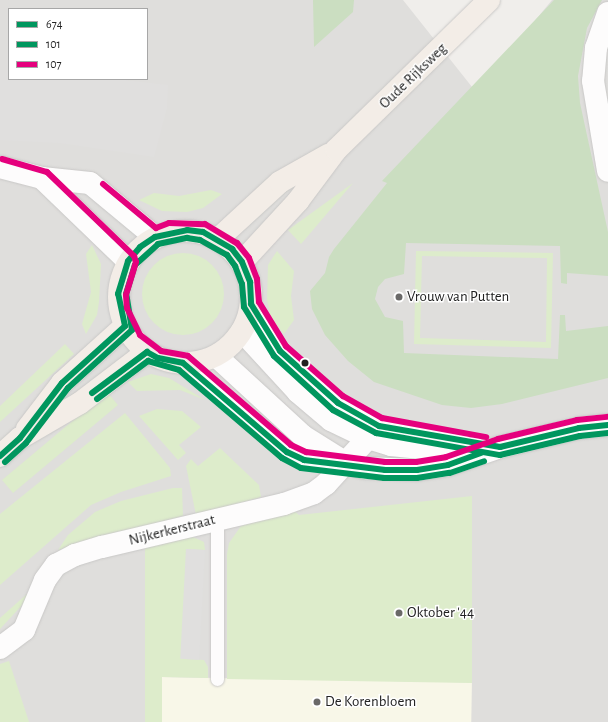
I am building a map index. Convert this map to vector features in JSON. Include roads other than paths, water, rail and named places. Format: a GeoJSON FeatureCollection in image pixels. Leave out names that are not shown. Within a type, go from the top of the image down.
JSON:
{"type":"FeatureCollection","features":[{"type":"Feature","properties":{"kind":"main road","name":"Oude Rijksweg"},"geometry":{"type":"LineString","coordinates":[[242,262],[298,201],[336,150],[489,0]]}},
{"type":"Feature","properties":{"kind":"main road","name":"Oude Rijksweg"},"geometry":{"type":"LineString","coordinates":[[218,239],[280,182],[336,150]]}},
{"type":"Feature","properties":{"kind":"main road"},"geometry":{"type":"LineString","coordinates":[[187,230],[218,239],[242,262],[250,282],[251,304],[242,331],[216,356],[183,363],[158,358],[147,352],[125,326],[118,294],[128,261],[140,247],[155,237],[187,230]]}},
{"type":"Feature","properties":{"kind":"main road"},"geometry":{"type":"LineString","coordinates":[[0,456],[20,438],[62,383],[125,326]]}},
{"type":"Feature","properties":{"kind":"main road"},"geometry":{"type":"LineString","coordinates":[[20,438],[80,403],[147,352]]}},
{"type":"Feature","properties":{"kind":"street"},"geometry":{"type":"LineString","coordinates":[[608,13],[596,48],[593,80],[608,171]]}},
{"type":"Feature","properties":{"kind":"street"},"geometry":{"type":"LineString","coordinates":[[0,167],[42,178],[90,183],[155,237]]}},
{"type":"Feature","properties":{"kind":"street"},"geometry":{"type":"LineString","coordinates":[[42,178],[128,261]]}},
{"type":"Feature","properties":{"kind":"street"},"geometry":{"type":"LineString","coordinates":[[242,331],[298,392],[331,420],[368,438],[414,449],[500,447]]}},
{"type":"Feature","properties":{"kind":"street"},"geometry":{"type":"LineString","coordinates":[[216,356],[303,436],[346,463],[385,470],[417,470],[448,465],[500,447],[579,428],[608,426]]}},
{"type":"Feature","properties":{"kind":"street","name":"Nijkerkerstraat"},"geometry":{"type":"LineString","coordinates":[[0,648],[24,630],[46,580],[56,565],[75,555],[102,547],[284,504],[314,493],[346,463],[368,438]]}},
{"type":"Feature","properties":{"kind":"lane"},"geometry":{"type":"LineString","coordinates":[[251,304],[280,351],[312,383],[345,407],[379,426],[500,447]]}},
{"type":"Feature","properties":{"kind":"lane"},"geometry":{"type":"LineString","coordinates":[[183,363],[287,452],[304,460],[346,463]]}},
{"type":"Feature","properties":{"kind":"lane"},"geometry":{"type":"LineString","coordinates":[[217,519],[217,679]]}},
{"type":"Feature","properties":{"kind":"place","name":"Vrouw van Putten"},"geometry":{"type":"Point","coordinates":[399,297]}},
{"type":"Feature","properties":{"kind":"place","name":"Oktober '44"},"geometry":{"type":"Point","coordinates":[399,613]}},
{"type":"Feature","properties":{"kind":"place","name":"De Korenbloem"},"geometry":{"type":"Point","coordinates":[317,702]}}]}
